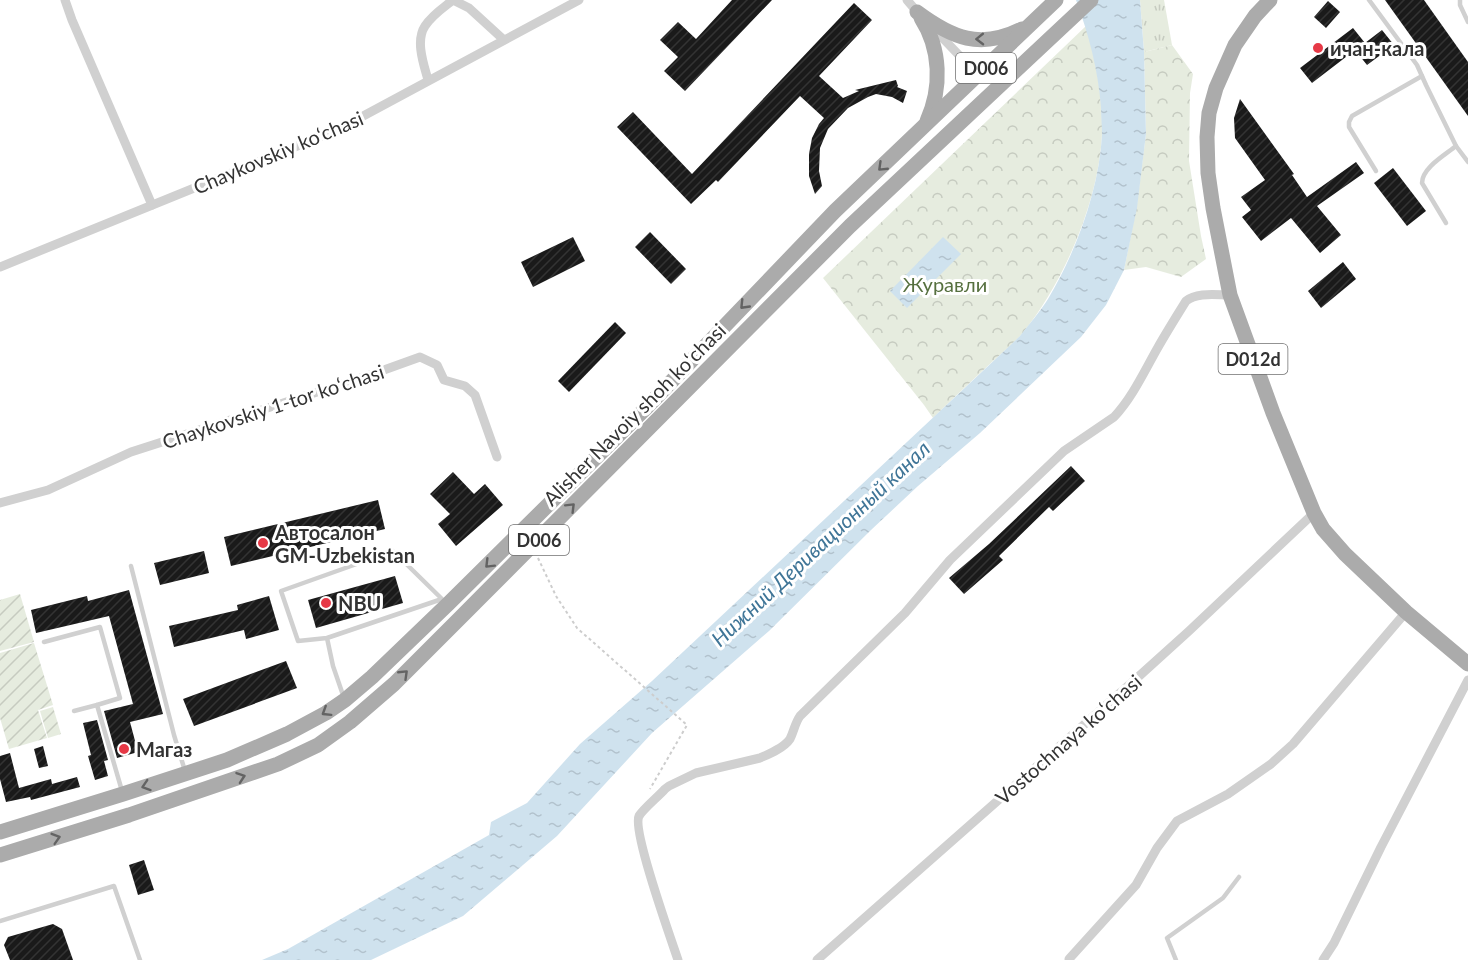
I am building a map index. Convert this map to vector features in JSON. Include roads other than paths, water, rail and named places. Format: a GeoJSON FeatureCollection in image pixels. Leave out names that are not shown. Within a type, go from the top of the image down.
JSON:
{"type":"FeatureCollection","features":[{"type":"Feature","properties":{"kind":"main road","name":"Alisher Navoiy shoh koʻchasi"},"geometry":{"type":"LineString","coordinates":[[0,855],[241,778],[318,745],[339,731],[370,706],[533,546],[850,226],[1091,0]]}},
{"type":"Feature","properties":{"kind":"main road","name":"D012d"},"geometry":{"type":"LineString","coordinates":[[1270,0],[1255,16],[1235,45],[1216,88],[1209,113],[1208,173],[1230,295],[1273,413],[1314,513],[1333,542],[1406,612],[1468,664]]}},
{"type":"Feature","properties":{"kind":"main road","name":"Alisher Navoiy shoh koʻchasi"},"geometry":{"type":"LineString","coordinates":[[0,832],[237,756],[287,734],[345,700],[645,409],[835,211],[1052,4]]}},
{"type":"Feature","properties":{"kind":"main road"},"geometry":{"type":"LineString","coordinates":[[912,6],[933,24],[966,39],[979,40],[1013,33],[1035,21]]}},
{"type":"Feature","properties":{"kind":"main road"},"geometry":{"type":"LineString","coordinates":[[912,6],[931,35],[936,53],[936,90],[924,126]]}},
{"type":"Feature","properties":{"kind":"main road"},"geometry":{"type":"LineString","coordinates":[[978,75],[994,92]]}},
{"type":"Feature","properties":{"kind":"street"},"geometry":{"type":"LineString","coordinates":[[65,0],[152,205]]}},
{"type":"Feature","properties":{"kind":"street"},"geometry":{"type":"LineString","coordinates":[[429,80],[423,62],[420,40],[424,27],[453,0],[469,8],[504,40]]}},
{"type":"Feature","properties":{"kind":"street","name":"Chaykovskiy ko‘chasi"},"geometry":{"type":"LineString","coordinates":[[0,267],[339,129],[579,0]]}},
{"type":"Feature","properties":{"kind":"street"},"geometry":{"type":"LineString","coordinates":[[912,6],[978,75]]}},
{"type":"Feature","properties":{"kind":"street"},"geometry":{"type":"LineString","coordinates":[[678,960],[642,846],[638,831],[639,816],[669,786],[696,773],[760,758],[786,743],[800,716],[905,613],[950,560],[1064,451],[1119,412],[1186,301],[1196,296],[1230,295]]}},
{"type":"Feature","properties":{"kind":"street","name":"Chaykovskiy 1-tor ko‘chasi"},"geometry":{"type":"LineString","coordinates":[[0,503],[48,490],[131,452],[420,357],[437,365],[444,380],[465,386],[475,395],[497,457]]}},
{"type":"Feature","properties":{"kind":"street","name":"Vostochnaya ko‘chasi"},"geometry":{"type":"LineString","coordinates":[[817,960],[1137,678],[1314,513]]}},
{"type":"Feature","properties":{"kind":"street"},"geometry":{"type":"LineString","coordinates":[[1069,959],[1136,885],[1157,848],[1177,821],[1228,794],[1271,764],[1293,744],[1406,612]]}},
{"type":"Feature","properties":{"kind":"street"},"geometry":{"type":"LineString","coordinates":[[1323,960],[1334,943],[1381,847],[1468,681]]}},
{"type":"Feature","properties":{"kind":"lane"},"geometry":{"type":"LineString","coordinates":[[1369,0],[1417,65],[1456,146],[1468,162]]}},
{"type":"Feature","properties":{"kind":"lane"},"geometry":{"type":"LineString","coordinates":[[1460,0],[1468,22]]}},
{"type":"Feature","properties":{"kind":"lane"},"geometry":{"type":"LineString","coordinates":[[1376,171],[1349,127],[1349,122],[1352,116],[1422,76]]}},
{"type":"Feature","properties":{"kind":"lane"},"geometry":{"type":"LineString","coordinates":[[1446,223],[1422,183],[1422,176],[1456,146]]}},
{"type":"Feature","properties":{"kind":"lane"},"geometry":{"type":"LineString","coordinates":[[393,551],[445,602],[327,638],[298,641],[281,591],[393,551]]}},
{"type":"Feature","properties":{"kind":"lane"},"geometry":{"type":"LineString","coordinates":[[131,566],[174,735],[186,773]]}},
{"type":"Feature","properties":{"kind":"lane"},"geometry":{"type":"LineString","coordinates":[[44,642],[100,627],[120,698],[74,711]]}},
{"type":"Feature","properties":{"kind":"lane"},"geometry":{"type":"LineString","coordinates":[[327,638],[333,666],[345,700]]}},
{"type":"Feature","properties":{"kind":"lane"},"geometry":{"type":"LineString","coordinates":[[97,705],[123,794]]}},
{"type":"Feature","properties":{"kind":"lane"},"geometry":{"type":"LineString","coordinates":[[1176,960],[1167,938],[1223,898],[1239,876]]}},
{"type":"Feature","properties":{"kind":"lane"},"geometry":{"type":"LineString","coordinates":[[0,921],[114,886],[140,960]]}},
{"type":"Feature","properties":{"kind":"water","name":"Нижний Деривационный канал"},"geometry":{"type":"Polygon","coordinates":[[[1076,0],[1140,0],[1146,134],[1137,208],[1124,270],[1106,305],[1081,337],[980,433],[871,530],[769,631],[652,733],[557,836],[463,916],[371,960],[262,960],[288,949],[489,835],[491,822],[527,803],[580,744],[652,681],[1020,336],[1048,299],[1077,241],[1091,199],[1100,156],[1102,132],[1098,80],[1089,39],[1076,0]]]}},
{"type":"Feature","properties":{"kind":"water"},"geometry":{"type":"Polygon","coordinates":[[[943,237],[961,254],[907,308],[890,291],[943,237]]]}},
{"type":"Feature","properties":{"kind":"place","name":"ичан-кала"},"geometry":{"type":"Point","coordinates":[1318,48]}},
{"type":"Feature","properties":{"kind":"place","name":"Автосалон GM-Uzbekistan"},"geometry":{"type":"Point","coordinates":[263,543]}},
{"type":"Feature","properties":{"kind":"place","name":"NBU"},"geometry":{"type":"Point","coordinates":[326,603]}},
{"type":"Feature","properties":{"kind":"place","name":"Магаз"},"geometry":{"type":"Point","coordinates":[124,749]}},
{"type":"Feature","properties":{"kind":"park label","name":"Журавли"},"geometry":{"type":"Point","coordinates":[945,284]}}]}
